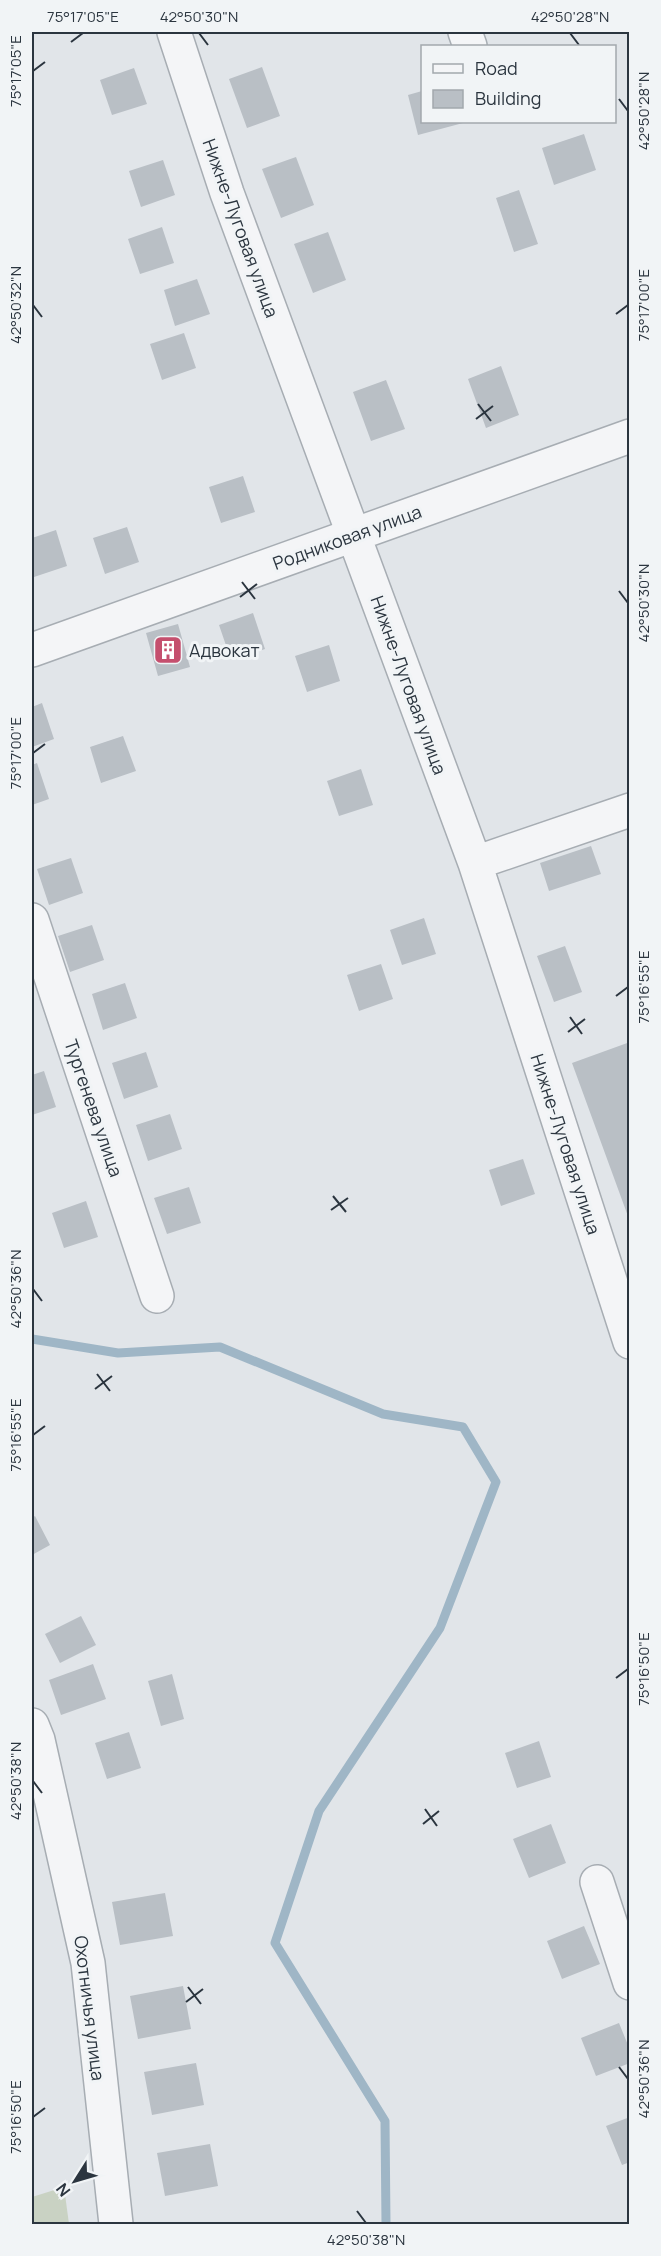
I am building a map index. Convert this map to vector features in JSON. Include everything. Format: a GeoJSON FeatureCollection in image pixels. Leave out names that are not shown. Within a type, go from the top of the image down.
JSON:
{"type":"FeatureCollection","features":[{"type":"Feature","properties":{"kind":"street","name":"Нижне-Луговая улица"},"geometry":{"type":"LineString","coordinates":[[174,32],[227,193],[475,863],[630,1342]]}},
{"type":"Feature","properties":{"kind":"street","name":"Родниковая улица"},"geometry":{"type":"LineString","coordinates":[[32,650],[630,436]]}},
{"type":"Feature","properties":{"kind":"street"},"geometry":{"type":"LineString","coordinates":[[475,863],[630,810]]}},
{"type":"Feature","properties":{"kind":"street","name":"Тургенева улица"},"geometry":{"type":"LineString","coordinates":[[32,920],[157,1296]]}},
{"type":"Feature","properties":{"kind":"street","name":"Охотничья улица"},"geometry":{"type":"LineString","coordinates":[[32,1725],[38,1740],[88,1963],[116,2224]]}},
{"type":"Feature","properties":{"kind":"street"},"geometry":{"type":"LineString","coordinates":[[597,1882],[630,1983]]}},
{"type":"Feature","properties":{"kind":"green space"},"geometry":{"type":"Polygon","coordinates":[[[64,2187],[69,2224],[32,2224],[32,2197],[64,2187]]]}},
{"type":"Feature","properties":{"kind":"building"},"geometry":{"type":"Polygon","coordinates":[[[262,67],[280,116],[247,128],[229,79],[262,67]]]}},
{"type":"Feature","properties":{"kind":"building"},"geometry":{"type":"Polygon","coordinates":[[[134,68],[147,104],[112,115],[100,80],[134,68]]]}},
{"type":"Feature","properties":{"kind":"building"},"geometry":{"type":"Polygon","coordinates":[[[421,91],[421,123],[463,123],[418,135],[408,95],[421,91]]]}},
{"type":"Feature","properties":{"kind":"building"},"geometry":{"type":"Polygon","coordinates":[[[584,134],[596,170],[554,185],[542,148],[584,134]]]}},
{"type":"Feature","properties":{"kind":"building"},"geometry":{"type":"Polygon","coordinates":[[[296,157],[314,205],[281,218],[262,169],[296,157]]]}},
{"type":"Feature","properties":{"kind":"building"},"geometry":{"type":"Polygon","coordinates":[[[163,160],[175,195],[141,207],[129,171],[163,160]]]}},
{"type":"Feature","properties":{"kind":"building"},"geometry":{"type":"Polygon","coordinates":[[[519,190],[538,244],[514,252],[496,198],[519,190]]]}},
{"type":"Feature","properties":{"kind":"building"},"geometry":{"type":"Polygon","coordinates":[[[162,227],[174,263],[140,274],[128,239],[162,227]]]}},
{"type":"Feature","properties":{"kind":"building"},"geometry":{"type":"Polygon","coordinates":[[[328,232],[346,280],[313,293],[294,244],[328,232]]]}},
{"type":"Feature","properties":{"kind":"building"},"geometry":{"type":"Polygon","coordinates":[[[197,279],[210,314],[175,326],[164,290],[197,279]]]}},
{"type":"Feature","properties":{"kind":"building"},"geometry":{"type":"Polygon","coordinates":[[[184,333],[196,368],[162,380],[150,344],[184,333]]]}},
{"type":"Feature","properties":{"kind":"building"},"geometry":{"type":"Polygon","coordinates":[[[501,366],[519,415],[486,428],[468,379],[501,366]]]}},
{"type":"Feature","properties":{"kind":"building"},"geometry":{"type":"Polygon","coordinates":[[[386,380],[405,429],[371,441],[353,392],[386,380]]]}},
{"type":"Feature","properties":{"kind":"building"},"geometry":{"type":"Polygon","coordinates":[[[243,476],[255,512],[221,523],[209,487],[243,476]]]}},
{"type":"Feature","properties":{"kind":"building"},"geometry":{"type":"Polygon","coordinates":[[[127,527],[139,562],[105,574],[93,538],[127,527]]]}},
{"type":"Feature","properties":{"kind":"building"},"geometry":{"type":"Polygon","coordinates":[[[56,530],[67,566],[34,577],[32,538],[56,530]]]}},
{"type":"Feature","properties":{"kind":"building"},"geometry":{"type":"Polygon","coordinates":[[[253,613],[265,649],[231,660],[219,625],[253,613]]]}},
{"type":"Feature","properties":{"kind":"building","name":"Адвокат"},"geometry":{"type":"Polygon","coordinates":[[[178,624],[190,667],[158,676],[146,633],[178,624]]]}},
{"type":"Feature","properties":{"kind":"building"},"geometry":{"type":"Polygon","coordinates":[[[329,645],[340,681],[307,692],[295,656],[329,645]]]}},
{"type":"Feature","properties":{"kind":"building"},"geometry":{"type":"Polygon","coordinates":[[[42,703],[54,739],[32,747],[32,707],[42,703]]]}},
{"type":"Feature","properties":{"kind":"building"},"geometry":{"type":"Polygon","coordinates":[[[123,736],[136,771],[101,783],[90,747],[123,736]]]}},
{"type":"Feature","properties":{"kind":"building"},"geometry":{"type":"Polygon","coordinates":[[[37,763],[49,799],[32,805],[32,765],[37,763]]]}},
{"type":"Feature","properties":{"kind":"building"},"geometry":{"type":"Polygon","coordinates":[[[361,769],[373,805],[339,816],[327,781],[361,769]]]}},
{"type":"Feature","properties":{"kind":"building"},"geometry":{"type":"Polygon","coordinates":[[[591,846],[601,874],[549,891],[540,863],[591,846]]]}},
{"type":"Feature","properties":{"kind":"building"},"geometry":{"type":"Polygon","coordinates":[[[71,858],[83,893],[49,905],[37,869],[71,858]]]}},
{"type":"Feature","properties":{"kind":"building"},"geometry":{"type":"Polygon","coordinates":[[[424,918],[436,954],[402,965],[390,930],[424,918]]]}},
{"type":"Feature","properties":{"kind":"building"},"geometry":{"type":"Polygon","coordinates":[[[92,925],[104,960],[70,972],[58,936],[92,925]]]}},
{"type":"Feature","properties":{"kind":"building"},"geometry":{"type":"Polygon","coordinates":[[[565,946],[582,992],[554,1002],[537,956],[565,946]]]}},
{"type":"Feature","properties":{"kind":"building"},"geometry":{"type":"Polygon","coordinates":[[[381,964],[393,999],[359,1011],[347,975],[381,964]]]}},
{"type":"Feature","properties":{"kind":"building"},"geometry":{"type":"Polygon","coordinates":[[[125,983],[137,1018],[103,1030],[92,994],[125,983]]]}},
{"type":"Feature","properties":{"kind":"building"},"geometry":{"type":"Polygon","coordinates":[[[630,1042],[630,1219],[629,1219],[572,1063],[630,1042]]]}},
{"type":"Feature","properties":{"kind":"building"},"geometry":{"type":"Polygon","coordinates":[[[146,1052],[158,1087],[124,1099],[112,1063],[146,1052]]]}},
{"type":"Feature","properties":{"kind":"building"},"geometry":{"type":"Polygon","coordinates":[[[44,1071],[56,1107],[32,1115],[32,1075],[44,1071]]]}},
{"type":"Feature","properties":{"kind":"building"},"geometry":{"type":"Polygon","coordinates":[[[170,1114],[182,1149],[148,1161],[136,1125],[170,1114]]]}},
{"type":"Feature","properties":{"kind":"building"},"geometry":{"type":"Polygon","coordinates":[[[523,1159],[535,1194],[501,1206],[489,1170],[523,1159]]]}},
{"type":"Feature","properties":{"kind":"building"},"geometry":{"type":"Polygon","coordinates":[[[189,1187],[201,1223],[167,1234],[154,1198],[189,1187]]]}},
{"type":"Feature","properties":{"kind":"building"},"geometry":{"type":"Polygon","coordinates":[[[86,1201],[98,1237],[64,1248],[52,1213],[86,1201]]]}},
{"type":"Feature","properties":{"kind":"building"},"geometry":{"type":"Polygon","coordinates":[[[35,1516],[50,1545],[32,1555],[32,1518],[35,1516]]]}},
{"type":"Feature","properties":{"kind":"building"},"geometry":{"type":"Polygon","coordinates":[[[81,1616],[96,1645],[60,1663],[45,1634],[81,1616]]]}},
{"type":"Feature","properties":{"kind":"building"},"geometry":{"type":"Polygon","coordinates":[[[93,1664],[106,1699],[61,1715],[49,1680],[93,1664]]]}},
{"type":"Feature","properties":{"kind":"building"},"geometry":{"type":"Polygon","coordinates":[[[172,1674],[184,1719],[161,1726],[148,1681],[172,1674]]]}},
{"type":"Feature","properties":{"kind":"building"},"geometry":{"type":"Polygon","coordinates":[[[129,1732],[141,1768],[107,1779],[95,1743],[129,1732]]]}},
{"type":"Feature","properties":{"kind":"building"},"geometry":{"type":"Polygon","coordinates":[[[539,1741],[551,1777],[517,1788],[505,1753],[539,1741]]]}},
{"type":"Feature","properties":{"kind":"building"},"geometry":{"type":"Polygon","coordinates":[[[551,1824],[566,1863],[529,1878],[513,1839],[551,1824]]]}},
{"type":"Feature","properties":{"kind":"building"},"geometry":{"type":"Polygon","coordinates":[[[165,1893],[173,1936],[120,1945],[112,1902],[165,1893]]]}},
{"type":"Feature","properties":{"kind":"building"},"geometry":{"type":"Polygon","coordinates":[[[584,1926],[600,1964],[562,1979],[547,1941],[584,1926]]]}},
{"type":"Feature","properties":{"kind":"building"},"geometry":{"type":"Polygon","coordinates":[[[183,1986],[191,2029],[138,2039],[130,1996],[183,1986]]]}},
{"type":"Feature","properties":{"kind":"building"},"geometry":{"type":"Polygon","coordinates":[[[619,2023],[630,2050],[630,2063],[596,2076],[581,2038],[619,2023]]]}},
{"type":"Feature","properties":{"kind":"building"},"geometry":{"type":"Polygon","coordinates":[[[196,2063],[204,2105],[152,2115],[144,2072],[196,2063]]]}},
{"type":"Feature","properties":{"kind":"building"},"geometry":{"type":"Polygon","coordinates":[[[630,2117],[630,2162],[622,2165],[606,2126],[630,2117]]]}},
{"type":"Feature","properties":{"kind":"building"},"geometry":{"type":"Polygon","coordinates":[[[210,2144],[218,2186],[165,2196],[157,2153],[210,2144]]]}},
{"type":"Feature","properties":{"kind":"waterway"},"geometry":{"type":"LineString","coordinates":[[32,1339],[118,1353],[220,1347],[383,1414],[463,1427],[496,1482],[440,1628],[319,1811],[275,1943],[385,2121],[386,2224]]}},
{"type":"Feature","properties":{"kind":"place","name":"Адвокат"},"geometry":{"type":"Point","coordinates":[168,650]}}]}
